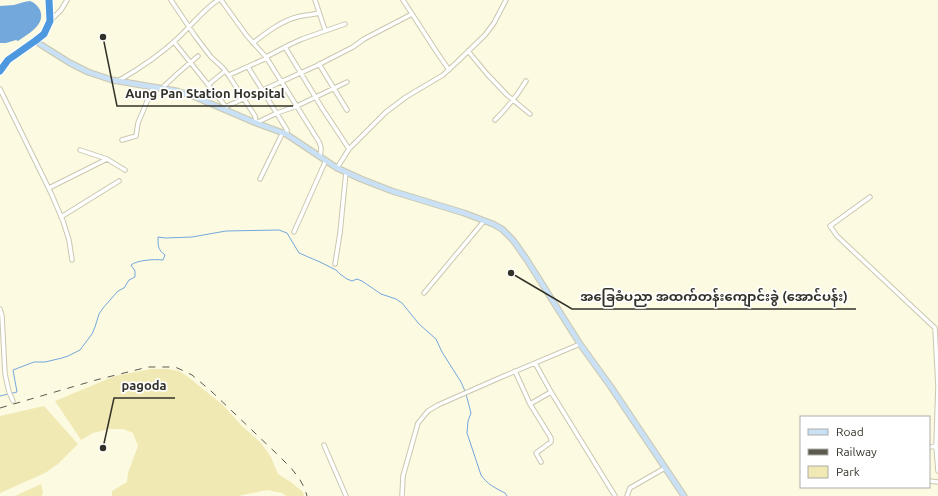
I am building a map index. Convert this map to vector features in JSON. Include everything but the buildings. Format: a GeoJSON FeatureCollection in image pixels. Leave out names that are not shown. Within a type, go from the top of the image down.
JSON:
{"type":"FeatureCollection","features":[{"type":"Feature","properties":{"kind":"highway"},"geometry":{"type":"LineString","coordinates":[[0,71],[8,60],[44,34],[50,21],[49,0]]}},
{"type":"Feature","properties":{"kind":"main road"},"geometry":{"type":"LineString","coordinates":[[35,41],[70,64],[88,72],[118,81],[177,91],[224,108],[256,123],[285,133],[338,168],[361,179],[392,191],[464,213],[502,229],[513,240],[527,260],[580,344],[611,387],[684,496]]}},
{"type":"Feature","properties":{"kind":"street"},"geometry":{"type":"LineString","coordinates":[[50,21],[61,10],[67,0]]}},
{"type":"Feature","properties":{"kind":"street"},"geometry":{"type":"LineString","coordinates":[[171,0],[211,57],[229,75],[255,116],[256,123],[297,106],[346,82]]}},
{"type":"Feature","properties":{"kind":"street"},"geometry":{"type":"LineString","coordinates":[[118,81],[160,54],[202,14],[220,0],[243,31],[266,58],[282,82],[320,142],[322,147],[320,156]]}},
{"type":"Feature","properties":{"kind":"street"},"geometry":{"type":"LineString","coordinates":[[315,0],[325,30]]}},
{"type":"Feature","properties":{"kind":"street"},"geometry":{"type":"LineString","coordinates":[[403,0],[449,70]]}},
{"type":"Feature","properties":{"kind":"street"},"geometry":{"type":"LineString","coordinates":[[338,168],[349,149],[386,112],[406,97],[443,75],[485,35],[494,23],[506,0]]}},
{"type":"Feature","properties":{"kind":"street"},"geometry":{"type":"LineString","coordinates":[[253,43],[263,35],[285,22],[297,17],[319,13]]}},
{"type":"Feature","properties":{"kind":"street"},"geometry":{"type":"LineString","coordinates":[[174,42],[224,108],[319,64],[412,14]]}},
{"type":"Feature","properties":{"kind":"street"},"geometry":{"type":"LineString","coordinates":[[229,75],[248,67],[302,39],[345,24]]}},
{"type":"Feature","properties":{"kind":"street"},"geometry":{"type":"LineString","coordinates":[[285,47],[349,149]]}},
{"type":"Feature","properties":{"kind":"street"},"geometry":{"type":"LineString","coordinates":[[468,51],[487,74],[513,100],[530,114]]}},
{"type":"Feature","properties":{"kind":"street"},"geometry":{"type":"LineString","coordinates":[[161,89],[198,56]]}},
{"type":"Feature","properties":{"kind":"street"},"geometry":{"type":"LineString","coordinates":[[319,64],[347,110]]}},
{"type":"Feature","properties":{"kind":"street"},"geometry":{"type":"LineString","coordinates":[[248,67],[287,130],[260,179]]}},
{"type":"Feature","properties":{"kind":"street"},"geometry":{"type":"LineString","coordinates":[[208,85],[225,71]]}},
{"type":"Feature","properties":{"kind":"street"},"geometry":{"type":"LineString","coordinates":[[495,120],[513,100],[526,81]]}},
{"type":"Feature","properties":{"kind":"street"},"geometry":{"type":"LineString","coordinates":[[122,140],[136,136],[138,123],[153,87]]}},
{"type":"Feature","properties":{"kind":"street"},"geometry":{"type":"LineString","coordinates":[[0,89],[49,188],[61,216],[69,240],[72,260]]}},
{"type":"Feature","properties":{"kind":"street"},"geometry":{"type":"LineString","coordinates":[[80,150],[107,159],[125,170]]}},
{"type":"Feature","properties":{"kind":"street"},"geometry":{"type":"LineString","coordinates":[[49,188],[107,159]]}},
{"type":"Feature","properties":{"kind":"street"},"geometry":{"type":"LineString","coordinates":[[294,232],[326,160]]}},
{"type":"Feature","properties":{"kind":"street"},"geometry":{"type":"LineString","coordinates":[[335,264],[340,233],[346,172]]}},
{"type":"Feature","properties":{"kind":"street"},"geometry":{"type":"LineString","coordinates":[[61,216],[119,181]]}},
{"type":"Feature","properties":{"kind":"street"},"geometry":{"type":"LineString","coordinates":[[870,197],[830,226],[836,236],[935,328],[938,386],[936,446],[938,471]]}},
{"type":"Feature","properties":{"kind":"street"},"geometry":{"type":"LineString","coordinates":[[424,292],[484,221]]}},
{"type":"Feature","properties":{"kind":"street"},"geometry":{"type":"LineString","coordinates":[[0,309],[2,316],[5,374],[9,392],[13,401]]}},
{"type":"Feature","properties":{"kind":"street"},"geometry":{"type":"LineString","coordinates":[[402,496],[403,476],[418,423],[428,412],[438,405],[580,344]]}},
{"type":"Feature","properties":{"kind":"street"},"geometry":{"type":"LineString","coordinates":[[536,363],[551,392],[615,496]]}},
{"type":"Feature","properties":{"kind":"street"},"geometry":{"type":"LineString","coordinates":[[515,371],[530,404],[551,438],[551,442],[536,453],[541,462]]}},
{"type":"Feature","properties":{"kind":"street"},"geometry":{"type":"LineString","coordinates":[[530,404],[551,392]]}},
{"type":"Feature","properties":{"kind":"street"},"geometry":{"type":"LineString","coordinates":[[324,445],[346,496]]}},
{"type":"Feature","properties":{"kind":"street"},"geometry":{"type":"LineString","coordinates":[[930,447],[936,446]]}},
{"type":"Feature","properties":{"kind":"street"},"geometry":{"type":"LineString","coordinates":[[627,496],[630,488],[665,468]]}},
{"type":"Feature","properties":{"kind":"green space"},"geometry":{"type":"Polygon","coordinates":[[[151,369],[179,371],[224,406],[241,425],[261,443],[271,457],[278,474],[303,492],[304,496],[286,496],[282,493],[267,490],[238,496],[112,496],[112,491],[127,482],[128,473],[138,446],[133,433],[123,429],[109,429],[93,433],[81,440],[55,401],[115,376],[151,369]]]}},
{"type":"Feature","properties":{"kind":"green space"},"geometry":{"type":"Polygon","coordinates":[[[44,406],[78,444],[58,464],[45,473],[0,493],[0,416],[44,406]]]}},
{"type":"Feature","properties":{"kind":"green space"},"geometry":{"type":"Polygon","coordinates":[[[41,484],[43,493],[42,496],[15,496],[41,484]]]}},
{"type":"Feature","properties":{"kind":"water"},"geometry":{"type":"Polygon","coordinates":[[[30,1],[36,4],[40,10],[41,15],[38,25],[18,41],[16,40],[0,43],[0,6],[14,5],[30,1]]]}},
{"type":"Feature","properties":{"kind":"waterway"},"geometry":{"type":"LineString","coordinates":[[0,396],[17,392],[13,370],[34,362],[45,362],[62,358],[80,350],[92,334],[99,314],[103,308],[118,291],[124,288],[129,280],[135,277],[135,271],[131,265],[142,261],[163,260],[165,255],[159,248],[158,237],[192,237],[226,231],[279,230],[287,233],[299,253],[336,270],[347,279],[352,281],[357,279],[362,281],[381,294],[396,299],[402,303],[419,324],[436,339],[465,391]]}},
{"type":"Feature","properties":{"kind":"waterway"},"geometry":{"type":"LineString","coordinates":[[466,394],[471,413],[468,421],[467,433],[481,475],[507,496]]}},
{"type":"Feature","properties":{"kind":"railway"},"geometry":{"type":"LineString","coordinates":[[0,408],[96,380],[148,367],[175,367],[192,375],[211,391],[278,455],[299,478],[307,496]]}},
{"type":"Feature","properties":{"kind":"place","name":"Aung Pan Station Hospital"},"geometry":{"type":"Point","coordinates":[103,37]}},
{"type":"Feature","properties":{"kind":"place","name":"အခြေခံပညာ အထက်တန်းကျောင်းခွဲ (အောင်ပန်း)"},"geometry":{"type":"Point","coordinates":[511,273]}},
{"type":"Feature","properties":{"kind":"place","name":"pagoda"},"geometry":{"type":"Point","coordinates":[103,448]}}]}
